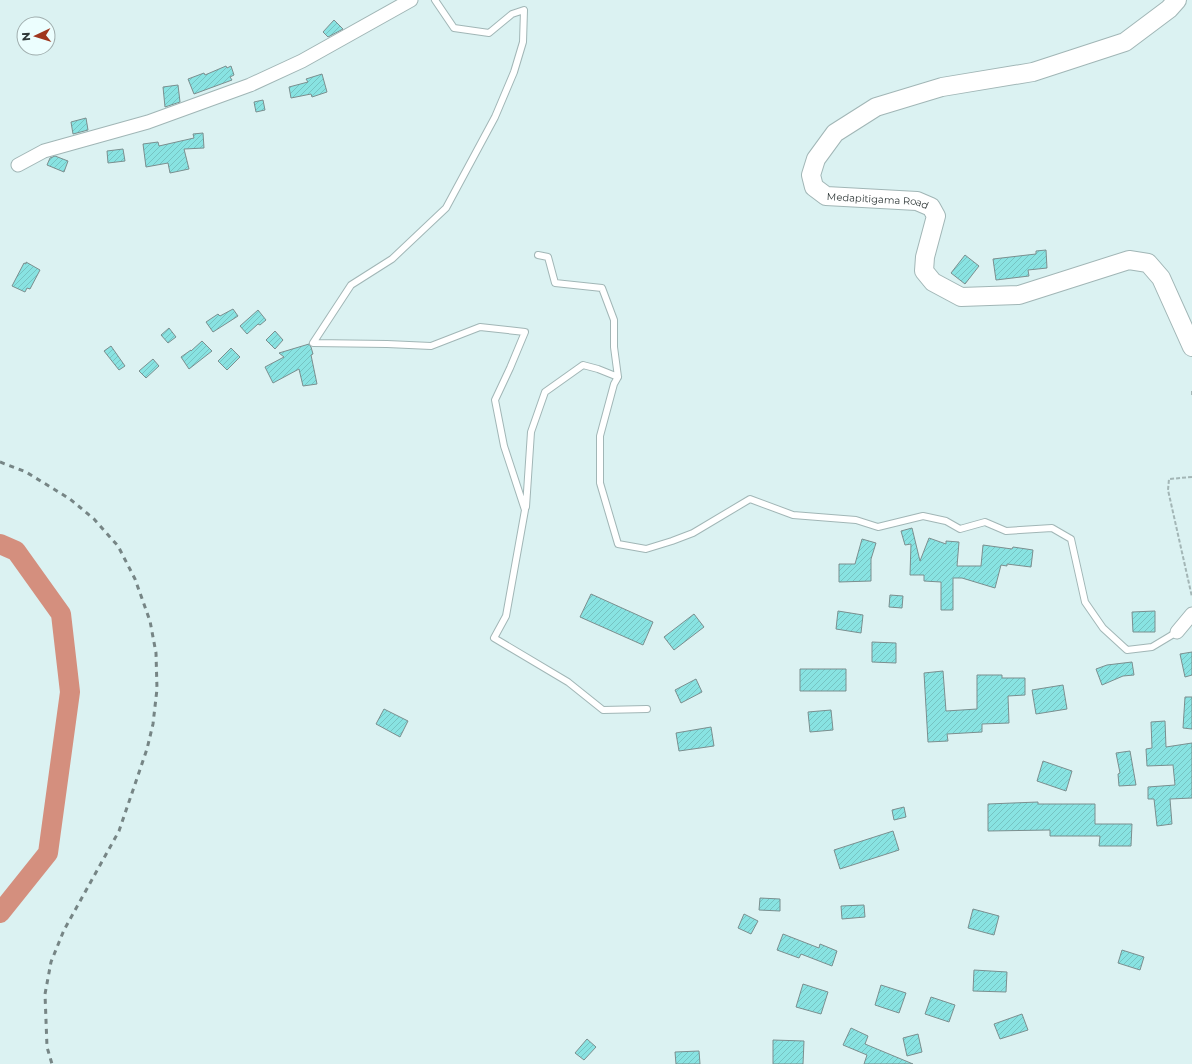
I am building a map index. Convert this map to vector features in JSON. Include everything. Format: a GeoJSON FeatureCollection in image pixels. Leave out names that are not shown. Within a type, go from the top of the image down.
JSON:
{"type":"FeatureCollection","features":[{"type":"Feature","properties":{"kind":"street"},"geometry":{"type":"LineString","coordinates":[[18,166],[44,151],[148,122],[250,85],[302,61],[411,0]]}},
{"type":"Feature","properties":{"kind":"street","name":"Medapitigama Road"},"geometry":{"type":"LineString","coordinates":[[1177,0],[1169,9],[1126,42],[1033,72],[942,87],[876,107],[835,133],[816,159],[811,175],[814,187],[826,196],[917,201],[931,207],[936,216],[925,257],[924,271],[933,282],[961,297],[1019,295],[1129,260],[1148,263],[1161,278],[1192,347]]}},
{"type":"Feature","properties":{"kind":"street"},"geometry":{"type":"LineString","coordinates":[[1177,632],[1192,614]]}},
{"type":"Feature","properties":{"kind":"lane"},"geometry":{"type":"LineString","coordinates":[[435,0],[454,28],[489,33],[512,14],[524,10],[523,42],[514,72],[495,117],[446,208],[392,259],[351,285],[313,343],[431,346],[480,327],[524,332],[510,368],[495,400],[504,446],[525,510]]}},
{"type":"Feature","properties":{"kind":"lane"},"geometry":{"type":"LineString","coordinates":[[538,255],[548,257],[555,283],[602,288],[614,320],[614,347],[618,377],[614,384],[600,436],[600,483],[618,544],[646,549],[672,541],[693,533],[750,499],[793,514],[856,520],[878,527],[923,516],[946,521],[960,528],[985,522],[1006,531],[1052,528],[1071,539],[1085,602],[1103,628],[1127,650],[1152,648],[1177,632]]}},
{"type":"Feature","properties":{"kind":"lane"},"geometry":{"type":"LineString","coordinates":[[618,377],[583,365],[545,392],[531,432],[525,510],[506,616],[494,638],[568,682],[603,710],[647,709]]}},
{"type":"Feature","properties":{"kind":"path"},"geometry":{"type":"LineString","coordinates":[[1192,391],[1192,397]]}},
{"type":"Feature","properties":{"kind":"path"},"geometry":{"type":"LineString","coordinates":[[1192,477],[1169,479],[1168,490],[1192,597]]}},
{"type":"Feature","properties":{"kind":"building"},"geometry":{"type":"Polygon","coordinates":[[[334,20],[343,29],[328,37],[323,32],[334,20]]]}},
{"type":"Feature","properties":{"kind":"building"},"geometry":{"type":"Polygon","coordinates":[[[226,66],[227,68],[231,66],[234,75],[230,77],[232,80],[194,94],[188,79],[204,73],[205,75],[226,66]]]}},
{"type":"Feature","properties":{"kind":"building"},"geometry":{"type":"Polygon","coordinates":[[[322,74],[327,92],[312,97],[311,94],[291,98],[289,87],[308,82],[306,79],[322,74]]]}},
{"type":"Feature","properties":{"kind":"building"},"geometry":{"type":"Polygon","coordinates":[[[178,85],[180,102],[165,107],[163,87],[178,85]]]}},
{"type":"Feature","properties":{"kind":"building"},"geometry":{"type":"Polygon","coordinates":[[[263,100],[265,110],[256,112],[254,102],[263,100]]]}},
{"type":"Feature","properties":{"kind":"building"},"geometry":{"type":"Polygon","coordinates":[[[86,118],[88,130],[73,134],[71,122],[86,118]]]}},
{"type":"Feature","properties":{"kind":"building"},"geometry":{"type":"Polygon","coordinates":[[[203,133],[204,148],[184,149],[189,169],[170,173],[168,163],[146,167],[143,144],[158,142],[159,146],[194,138],[193,134],[203,133]]]}},
{"type":"Feature","properties":{"kind":"building"},"geometry":{"type":"Polygon","coordinates":[[[123,149],[125,161],[108,163],[107,151],[123,149]]]}},
{"type":"Feature","properties":{"kind":"building"},"geometry":{"type":"Polygon","coordinates":[[[55,156],[68,161],[64,172],[47,165],[50,158],[55,156]]]}},
{"type":"Feature","properties":{"kind":"building"},"geometry":{"type":"Polygon","coordinates":[[[1046,250],[1047,268],[1028,270],[1029,276],[996,280],[993,259],[1036,254],[1036,251],[1046,250]]]}},
{"type":"Feature","properties":{"kind":"building"},"geometry":{"type":"Polygon","coordinates":[[[965,255],[979,266],[965,284],[951,273],[965,255]]]}},
{"type":"Feature","properties":{"kind":"building"},"geometry":{"type":"Polygon","coordinates":[[[26,262],[40,270],[30,289],[27,288],[25,292],[12,286],[24,263],[26,264],[26,262]]]}},
{"type":"Feature","properties":{"kind":"building"},"geometry":{"type":"Polygon","coordinates":[[[233,309],[238,316],[213,332],[206,322],[218,314],[220,316],[233,309]]]}},
{"type":"Feature","properties":{"kind":"building"},"geometry":{"type":"Polygon","coordinates":[[[258,310],[266,320],[260,325],[258,324],[247,334],[240,326],[258,310]]]}},
{"type":"Feature","properties":{"kind":"building"},"geometry":{"type":"Polygon","coordinates":[[[169,328],[176,337],[168,343],[161,335],[169,328]]]}},
{"type":"Feature","properties":{"kind":"building"},"geometry":{"type":"Polygon","coordinates":[[[275,331],[283,340],[275,349],[266,340],[275,331]]]}},
{"type":"Feature","properties":{"kind":"building"},"geometry":{"type":"Polygon","coordinates":[[[202,341],[212,351],[189,369],[181,357],[191,351],[202,341]]]}},
{"type":"Feature","properties":{"kind":"building"},"geometry":{"type":"Polygon","coordinates":[[[309,344],[313,354],[311,355],[317,384],[303,386],[299,369],[273,383],[265,367],[284,357],[279,353],[309,344]]]}},
{"type":"Feature","properties":{"kind":"building"},"geometry":{"type":"Polygon","coordinates":[[[111,346],[125,366],[119,370],[104,351],[111,346]]]}},
{"type":"Feature","properties":{"kind":"building"},"geometry":{"type":"Polygon","coordinates":[[[231,348],[240,357],[227,370],[218,361],[231,348]]]}},
{"type":"Feature","properties":{"kind":"building"},"geometry":{"type":"Polygon","coordinates":[[[153,359],[159,366],[146,378],[139,371],[153,359]]]}},
{"type":"Feature","properties":{"kind":"building"},"geometry":{"type":"Polygon","coordinates":[[[912,528],[920,561],[929,538],[946,544],[946,541],[959,542],[957,566],[981,566],[983,545],[1033,550],[1031,567],[1007,564],[1007,566],[1001,565],[995,588],[962,578],[953,578],[953,610],[941,610],[941,582],[924,581],[924,575],[910,575],[911,544],[905,545],[901,531],[912,528]]]}},
{"type":"Feature","properties":{"kind":"building"},"geometry":{"type":"Polygon","coordinates":[[[862,539],[876,543],[871,559],[871,581],[839,582],[839,564],[855,564],[862,539]]]}},
{"type":"Feature","properties":{"kind":"building"},"geometry":{"type":"Polygon","coordinates":[[[591,594],[653,622],[643,645],[580,617],[591,594]]]}},
{"type":"Feature","properties":{"kind":"building"},"geometry":{"type":"Polygon","coordinates":[[[890,595],[903,596],[902,608],[889,607],[890,595]]]}},
{"type":"Feature","properties":{"kind":"building"},"geometry":{"type":"Polygon","coordinates":[[[838,611],[863,615],[861,633],[836,629],[838,611]]]}},
{"type":"Feature","properties":{"kind":"building"},"geometry":{"type":"Polygon","coordinates":[[[1155,611],[1155,632],[1133,632],[1132,612],[1155,611]]]}},
{"type":"Feature","properties":{"kind":"building"},"geometry":{"type":"Polygon","coordinates":[[[694,614],[704,627],[674,650],[664,637],[694,614]]]}},
{"type":"Feature","properties":{"kind":"building"},"geometry":{"type":"Polygon","coordinates":[[[872,642],[896,643],[896,663],[872,662],[872,642]]]}},
{"type":"Feature","properties":{"kind":"building"},"geometry":{"type":"Polygon","coordinates":[[[1192,652],[1192,675],[1185,677],[1180,654],[1192,652]]]}},
{"type":"Feature","properties":{"kind":"building"},"geometry":{"type":"Polygon","coordinates":[[[1132,662],[1134,675],[1123,676],[1102,685],[1096,669],[1107,665],[1132,662]]]}},
{"type":"Feature","properties":{"kind":"building"},"geometry":{"type":"Polygon","coordinates":[[[800,669],[846,669],[846,691],[800,691],[800,669]]]}},
{"type":"Feature","properties":{"kind":"building"},"geometry":{"type":"Polygon","coordinates":[[[943,671],[946,711],[977,709],[977,675],[1002,675],[1002,678],[1025,678],[1025,695],[1008,696],[1009,723],[982,724],[982,732],[947,734],[948,741],[928,742],[924,673],[943,671]]]}},
{"type":"Feature","properties":{"kind":"building"},"geometry":{"type":"Polygon","coordinates":[[[696,679],[702,692],[681,703],[675,690],[696,679]]]}},
{"type":"Feature","properties":{"kind":"building"},"geometry":{"type":"Polygon","coordinates":[[[1063,685],[1067,709],[1036,714],[1032,690],[1063,685]]]}},
{"type":"Feature","properties":{"kind":"building"},"geometry":{"type":"Polygon","coordinates":[[[1185,697],[1192,697],[1192,729],[1183,728],[1185,697]]]}},
{"type":"Feature","properties":{"kind":"building"},"geometry":{"type":"Polygon","coordinates":[[[384,709],[408,721],[400,737],[376,724],[384,709]]]}},
{"type":"Feature","properties":{"kind":"building"},"geometry":{"type":"Polygon","coordinates":[[[831,710],[833,730],[810,732],[808,712],[831,710]]]}},
{"type":"Feature","properties":{"kind":"building"},"geometry":{"type":"Polygon","coordinates":[[[1165,721],[1166,747],[1192,743],[1192,798],[1170,799],[1172,824],[1157,826],[1154,799],[1148,799],[1148,787],[1175,785],[1173,765],[1147,766],[1146,749],[1152,748],[1151,722],[1165,721]]]}},
{"type":"Feature","properties":{"kind":"building"},"geometry":{"type":"Polygon","coordinates":[[[711,727],[714,746],[679,751],[676,733],[711,727]]]}},
{"type":"Feature","properties":{"kind":"building"},"geometry":{"type":"Polygon","coordinates":[[[1130,751],[1136,785],[1119,786],[1118,774],[1120,773],[1116,753],[1130,751]]]}},
{"type":"Feature","properties":{"kind":"building"},"geometry":{"type":"Polygon","coordinates":[[[1043,761],[1072,771],[1066,791],[1037,781],[1043,761]]]}},
{"type":"Feature","properties":{"kind":"building"},"geometry":{"type":"Polygon","coordinates":[[[1038,802],[1038,804],[1095,804],[1095,824],[1132,824],[1131,846],[1099,846],[1100,836],[1050,836],[1050,830],[988,831],[988,804],[1038,802]]]}},
{"type":"Feature","properties":{"kind":"building"},"geometry":{"type":"Polygon","coordinates":[[[904,807],[906,817],[894,820],[892,810],[904,807]]]}},
{"type":"Feature","properties":{"kind":"building"},"geometry":{"type":"Polygon","coordinates":[[[893,831],[899,850],[840,869],[834,850],[893,831]]]}},
{"type":"Feature","properties":{"kind":"building"},"geometry":{"type":"Polygon","coordinates":[[[760,898],[780,899],[780,911],[759,910],[760,898]]]}},
{"type":"Feature","properties":{"kind":"building"},"geometry":{"type":"Polygon","coordinates":[[[864,905],[865,917],[842,919],[841,906],[864,905]]]}},
{"type":"Feature","properties":{"kind":"building"},"geometry":{"type":"Polygon","coordinates":[[[973,909],[999,916],[994,935],[968,928],[973,909]]]}},
{"type":"Feature","properties":{"kind":"building"},"geometry":{"type":"Polygon","coordinates":[[[744,914],[758,921],[751,934],[738,928],[744,914]]]}},
{"type":"Feature","properties":{"kind":"building"},"geometry":{"type":"Polygon","coordinates":[[[783,934],[819,948],[820,944],[837,951],[832,966],[801,954],[799,958],[777,950],[783,934]]]}},
{"type":"Feature","properties":{"kind":"building"},"geometry":{"type":"Polygon","coordinates":[[[1122,950],[1144,957],[1140,970],[1118,963],[1122,950]]]}},
{"type":"Feature","properties":{"kind":"building"},"geometry":{"type":"Polygon","coordinates":[[[974,970],[1007,972],[1006,992],[973,991],[974,970]]]}},
{"type":"Feature","properties":{"kind":"building"},"geometry":{"type":"Polygon","coordinates":[[[803,984],[828,992],[821,1014],[796,1007],[803,984]]]}},
{"type":"Feature","properties":{"kind":"building"},"geometry":{"type":"Polygon","coordinates":[[[881,985],[906,993],[899,1013],[875,1005],[881,985]]]}},
{"type":"Feature","properties":{"kind":"building"},"geometry":{"type":"Polygon","coordinates":[[[931,997],[955,1005],[949,1022],[925,1014],[931,997]]]}},
{"type":"Feature","properties":{"kind":"building"},"geometry":{"type":"Polygon","coordinates":[[[1022,1014],[1028,1030],[1000,1039],[994,1024],[1022,1014]]]}},
{"type":"Feature","properties":{"kind":"building"},"geometry":{"type":"Polygon","coordinates":[[[851,1028],[868,1036],[865,1044],[913,1064],[864,1064],[867,1055],[843,1045],[851,1028]]]}},
{"type":"Feature","properties":{"kind":"building"},"geometry":{"type":"Polygon","coordinates":[[[918,1034],[922,1052],[907,1056],[903,1038],[918,1034]]]}},
{"type":"Feature","properties":{"kind":"building"},"geometry":{"type":"Polygon","coordinates":[[[587,1039],[596,1047],[584,1060],[575,1053],[587,1039]]]}},
{"type":"Feature","properties":{"kind":"building"},"geometry":{"type":"Polygon","coordinates":[[[773,1040],[804,1041],[803,1064],[773,1064],[773,1040]]]}},
{"type":"Feature","properties":{"kind":"building"},"geometry":{"type":"Polygon","coordinates":[[[699,1051],[700,1064],[676,1064],[675,1052],[699,1051]]]}},
{"type":"Feature","properties":{"kind":"waterway"},"geometry":{"type":"LineString","coordinates":[[0,544],[16,551],[61,614],[70,692],[48,853],[0,913]]}},
{"type":"Feature","properties":{"kind":"railway"},"geometry":{"type":"LineString","coordinates":[[0,462],[26,472],[70,499],[94,519],[118,546],[135,579],[150,621],[156,653],[157,689],[153,724],[147,749],[119,831],[64,930],[51,962],[45,994],[47,1047],[52,1064]]}}]}
